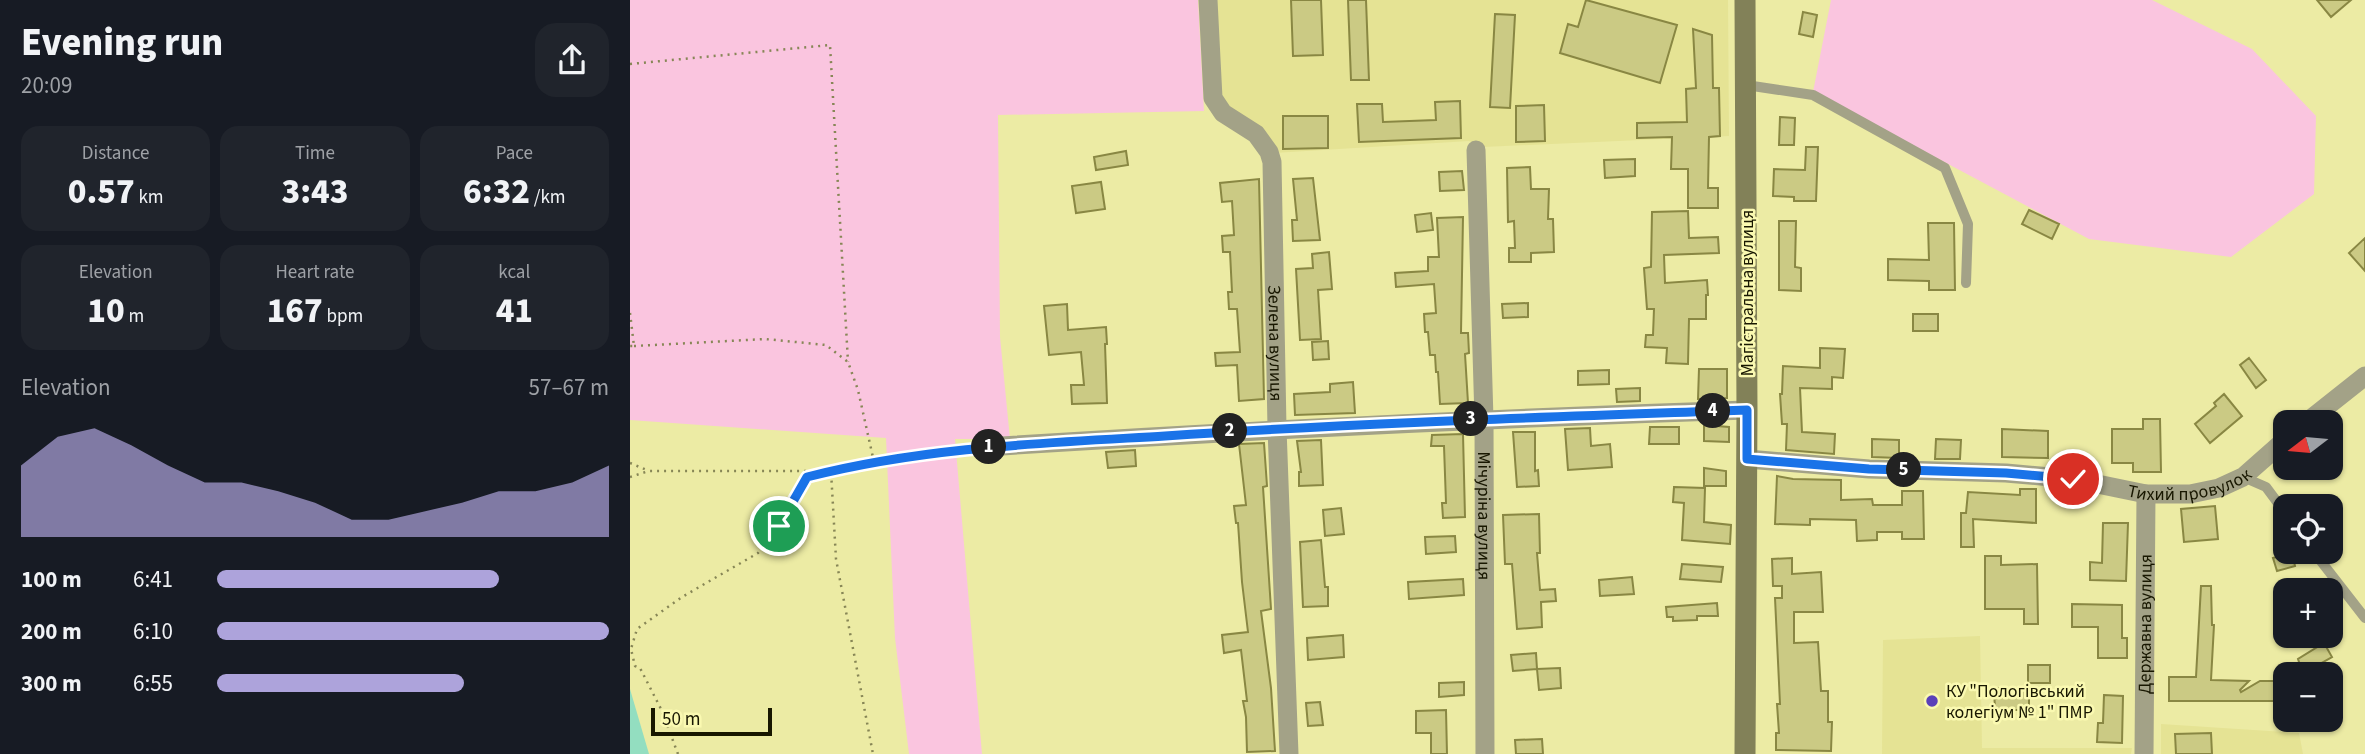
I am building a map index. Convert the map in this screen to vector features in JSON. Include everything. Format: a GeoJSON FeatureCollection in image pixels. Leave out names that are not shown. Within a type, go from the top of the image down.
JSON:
{"type":"FeatureCollection","features":[{"type":"Feature","properties":{"kind":"main road","name":"Магістральна вулиця"},"geometry":{"type":"LineString","coordinates":[[1745,0],[1745,754]]}},
{"type":"Feature","properties":{"kind":"street","name":"Зелена вулиця"},"geometry":{"type":"LineString","coordinates":[[1208,0],[1213,99],[1223,113],[1255,134],[1269,152],[1272,162],[1277,428],[1289,754]]}},
{"type":"Feature","properties":{"kind":"street","name":"Мічуріна вулиця"},"geometry":{"type":"LineString","coordinates":[[1476,150],[1485,419],[1485,754]]}},
{"type":"Feature","properties":{"kind":"street"},"geometry":{"type":"LineString","coordinates":[[2322,410],[2365,376]]}},
{"type":"Feature","properties":{"kind":"street"},"geometry":{"type":"LineString","coordinates":[[1002,446],[1277,428],[1747,410]]}},
{"type":"Feature","properties":{"kind":"street","name":"Тихий провулок"},"geometry":{"type":"LineString","coordinates":[[1747,459],[1869,469],[2006,473],[2073,479],[2146,494],[2190,494],[2219,488],[2243,477],[2273,450]]}},
{"type":"Feature","properties":{"kind":"street","name":"Державна вулиця"},"geometry":{"type":"LineString","coordinates":[[2144,754],[2146,494]]}},
{"type":"Feature","properties":{"kind":"lane"},"geometry":{"type":"LineString","coordinates":[[1746,85],[1813,95],[1945,168],[1968,224],[1966,283]]}},
{"type":"Feature","properties":{"kind":"lane"},"geometry":{"type":"LineString","coordinates":[[2243,477],[2266,487],[2273,496]]}},
{"type":"Feature","properties":{"kind":"lane"},"geometry":{"type":"LineString","coordinates":[[2323,564],[2365,618]]}},
{"type":"Feature","properties":{"kind":"path"},"geometry":{"type":"LineString","coordinates":[[630,64],[830,44],[848,362],[858,390],[874,462]]}},
{"type":"Feature","properties":{"kind":"path"},"geometry":{"type":"LineString","coordinates":[[630,313],[632,346],[765,339],[826,345],[848,362]]}},
{"type":"Feature","properties":{"kind":"path"},"geometry":{"type":"LineString","coordinates":[[635,666],[631,649],[637,629],[682,597],[758,553],[779,526],[807,477],[897,458],[1002,446]]}},
{"type":"Feature","properties":{"kind":"path"},"geometry":{"type":"LineString","coordinates":[[630,463],[649,471]]}},
{"type":"Feature","properties":{"kind":"path"},"geometry":{"type":"LineString","coordinates":[[630,477],[649,471],[831,471]]}},
{"type":"Feature","properties":{"kind":"path"},"geometry":{"type":"LineString","coordinates":[[831,471],[836,559],[873,754]]}},
{"type":"Feature","properties":{"kind":"path"},"geometry":{"type":"LineString","coordinates":[[630,664],[640,668],[661,709],[678,754]]}},
{"type":"Feature","properties":{"kind":"shaded area"},"geometry":{"type":"Polygon","coordinates":[[[630,0],[1198,0],[1204,111],[998,115],[1000,337],[1010,439],[955,439],[982,754],[909,754],[895,638],[886,438],[630,420],[630,0]]]}},
{"type":"Feature","properties":{"kind":"shaded area"},"geometry":{"type":"Polygon","coordinates":[[[1211,0],[1728,0],[1729,136],[1483,147],[1469,141],[1274,153],[1216,97],[1211,0]]]}},
{"type":"Feature","properties":{"kind":"shaded area"},"geometry":{"type":"Polygon","coordinates":[[[1831,0],[2152,0],[2252,49],[2316,116],[2314,194],[2231,257],[2089,239],[1813,92],[1831,0]]]}},
{"type":"Feature","properties":{"kind":"shaded area","name":"КУ \"Пологівський колегіум № 1\" ПМР"},"geometry":{"type":"Polygon","coordinates":[[[1980,636],[1982,748],[2132,748],[2131,754],[1882,754],[1883,640],[1980,636]]]}},
{"type":"Feature","properties":{"kind":"shaded area"},"geometry":{"type":"Polygon","coordinates":[[[630,689],[649,754],[630,754],[630,689]]]}},
{"type":"Feature","properties":{"kind":"shaded area"},"geometry":{"type":"Polygon","coordinates":[[[2161,724],[2299,733],[2303,754],[2161,754],[2161,724]]]}},
{"type":"Feature","properties":{"kind":"building"},"geometry":{"type":"Polygon","coordinates":[[[1291,0],[1321,0],[1323,55],[1293,56],[1291,0]]]}},
{"type":"Feature","properties":{"kind":"building"},"geometry":{"type":"Polygon","coordinates":[[[1348,0],[1366,0],[1369,80],[1351,80],[1348,0]]]}},
{"type":"Feature","properties":{"kind":"building"},"geometry":{"type":"Polygon","coordinates":[[[1586,0],[1677,25],[1660,83],[1560,53],[1568,24],[1578,27],[1586,0]]]}},
{"type":"Feature","properties":{"kind":"building"},"geometry":{"type":"Polygon","coordinates":[[[2317,0],[2351,0],[2331,17],[2317,0]]]}},
{"type":"Feature","properties":{"kind":"building"},"geometry":{"type":"Polygon","coordinates":[[[1803,12],[1817,15],[1813,37],[1799,34],[1803,12]]]}},
{"type":"Feature","properties":{"kind":"building"},"geometry":{"type":"Polygon","coordinates":[[[1495,14],[1515,15],[1510,108],[1490,107],[1495,14]]]}},
{"type":"Feature","properties":{"kind":"building"},"geometry":{"type":"Polygon","coordinates":[[[1693,29],[1712,35],[1713,88],[1719,88],[1720,136],[1709,137],[1708,188],[1718,188],[1718,208],[1688,208],[1688,169],[1671,169],[1672,137],[1637,138],[1637,123],[1687,122],[1686,89],[1696,88],[1693,29]]]}},
{"type":"Feature","properties":{"kind":"building"},"geometry":{"type":"Polygon","coordinates":[[[1460,101],[1461,138],[1359,142],[1357,104],[1382,104],[1383,122],[1436,120],[1435,102],[1460,101]]]}},
{"type":"Feature","properties":{"kind":"building"},"geometry":{"type":"Polygon","coordinates":[[[1544,105],[1545,141],[1516,142],[1516,106],[1544,105]]]}},
{"type":"Feature","properties":{"kind":"building"},"geometry":{"type":"Polygon","coordinates":[[[1283,116],[1328,116],[1328,148],[1283,149],[1283,116]]]}},
{"type":"Feature","properties":{"kind":"building"},"geometry":{"type":"Polygon","coordinates":[[[1780,117],[1795,118],[1794,145],[1779,145],[1780,117]]]}},
{"type":"Feature","properties":{"kind":"building"},"geometry":{"type":"Polygon","coordinates":[[[1806,147],[1818,147],[1816,201],[1794,201],[1794,197],[1773,196],[1774,169],[1805,170],[1806,147]]]}},
{"type":"Feature","properties":{"kind":"building"},"geometry":{"type":"Polygon","coordinates":[[[1126,151],[1128,165],[1096,170],[1094,157],[1126,151]]]}},
{"type":"Feature","properties":{"kind":"building"},"geometry":{"type":"Polygon","coordinates":[[[1635,159],[1635,176],[1605,178],[1604,160],[1635,159]]]}},
{"type":"Feature","properties":{"kind":"building"},"geometry":{"type":"Polygon","coordinates":[[[1530,167],[1531,189],[1549,189],[1548,219],[1553,219],[1554,252],[1531,253],[1531,262],[1509,262],[1509,248],[1515,248],[1514,221],[1508,222],[1507,168],[1530,167]]]}},
{"type":"Feature","properties":{"kind":"building"},"geometry":{"type":"Polygon","coordinates":[[[1462,171],[1464,190],[1440,191],[1439,172],[1462,171]]]}},
{"type":"Feature","properties":{"kind":"building"},"geometry":{"type":"Polygon","coordinates":[[[1313,178],[1320,240],[1293,241],[1292,220],[1297,220],[1293,179],[1313,178]]]}},
{"type":"Feature","properties":{"kind":"building"},"geometry":{"type":"Polygon","coordinates":[[[1259,179],[1264,399],[1239,401],[1237,365],[1216,366],[1215,353],[1240,352],[1237,309],[1229,309],[1228,292],[1232,292],[1230,252],[1223,252],[1222,236],[1234,235],[1232,201],[1222,202],[1220,183],[1259,179]]]}},
{"type":"Feature","properties":{"kind":"building"},"geometry":{"type":"Polygon","coordinates":[[[1101,182],[1105,209],[1076,213],[1072,186],[1101,182]]]}},
{"type":"Feature","properties":{"kind":"building"},"geometry":{"type":"Polygon","coordinates":[[[2029,210],[2059,224],[2052,239],[2022,224],[2029,210]]]}},
{"type":"Feature","properties":{"kind":"building"},"geometry":{"type":"Polygon","coordinates":[[[1688,211],[1689,238],[1718,237],[1719,253],[1664,255],[1665,283],[1707,280],[1708,295],[1706,319],[1689,319],[1688,364],[1666,363],[1667,348],[1645,347],[1646,335],[1653,335],[1654,309],[1647,309],[1644,268],[1651,267],[1652,212],[1688,211]]]}},
{"type":"Feature","properties":{"kind":"building"},"geometry":{"type":"Polygon","coordinates":[[[1431,213],[1433,230],[1417,232],[1415,215],[1431,213]]]}},
{"type":"Feature","properties":{"kind":"building"},"geometry":{"type":"Polygon","coordinates":[[[1463,217],[1461,333],[1468,333],[1469,353],[1465,354],[1468,403],[1440,404],[1435,355],[1430,355],[1424,314],[1436,313],[1434,284],[1396,287],[1395,273],[1428,271],[1428,257],[1439,257],[1437,218],[1463,217]]]}},
{"type":"Feature","properties":{"kind":"building"},"geometry":{"type":"Polygon","coordinates":[[[1779,221],[1796,221],[1795,267],[1801,268],[1801,291],[1779,290],[1779,221]]]}},
{"type":"Feature","properties":{"kind":"building"},"geometry":{"type":"Polygon","coordinates":[[[1928,223],[1954,223],[1955,290],[1929,290],[1929,281],[1888,280],[1888,259],[1929,260],[1928,223]]]}},
{"type":"Feature","properties":{"kind":"building"},"geometry":{"type":"Polygon","coordinates":[[[2365,238],[2365,271],[2349,253],[2365,238]]]}},
{"type":"Feature","properties":{"kind":"building"},"geometry":{"type":"Polygon","coordinates":[[[1329,252],[1332,289],[1318,290],[1321,339],[1300,340],[1296,269],[1313,268],[1312,254],[1329,252]]]}},
{"type":"Feature","properties":{"kind":"building"},"geometry":{"type":"Polygon","coordinates":[[[1528,303],[1528,317],[1503,318],[1502,304],[1528,303]]]}},
{"type":"Feature","properties":{"kind":"building"},"geometry":{"type":"Polygon","coordinates":[[[1067,304],[1068,330],[1106,327],[1107,403],[1072,404],[1071,385],[1084,385],[1081,352],[1049,355],[1044,306],[1067,304]]]}},
{"type":"Feature","properties":{"kind":"building"},"geometry":{"type":"Polygon","coordinates":[[[1913,314],[1938,314],[1938,331],[1913,331],[1913,314]]]}},
{"type":"Feature","properties":{"kind":"building"},"geometry":{"type":"Polygon","coordinates":[[[1328,341],[1329,359],[1313,360],[1312,342],[1328,341]]]}},
{"type":"Feature","properties":{"kind":"building"},"geometry":{"type":"Polygon","coordinates":[[[1820,348],[1845,349],[1843,378],[1832,377],[1832,389],[1800,388],[1802,432],[1835,434],[1834,454],[1786,450],[1787,424],[1782,424],[1780,394],[1783,366],[1820,368],[1820,348]]]}},
{"type":"Feature","properties":{"kind":"building"},"geometry":{"type":"Polygon","coordinates":[[[2249,358],[2266,380],[2256,388],[2240,365],[2249,358]]]}},
{"type":"Feature","properties":{"kind":"building"},"geometry":{"type":"Polygon","coordinates":[[[1699,369],[1727,369],[1727,398],[1698,399],[1699,369]]]}},
{"type":"Feature","properties":{"kind":"building"},"geometry":{"type":"Polygon","coordinates":[[[1609,370],[1609,384],[1578,385],[1578,371],[1609,370]]]}},
{"type":"Feature","properties":{"kind":"building"},"geometry":{"type":"Polygon","coordinates":[[[1353,382],[1355,413],[1295,415],[1294,394],[1330,392],[1330,384],[1353,382]]]}},
{"type":"Feature","properties":{"kind":"building"},"geometry":{"type":"Polygon","coordinates":[[[1640,388],[1640,401],[1617,402],[1616,389],[1640,388]]]}},
{"type":"Feature","properties":{"kind":"building"},"geometry":{"type":"Polygon","coordinates":[[[2224,394],[2242,416],[2210,443],[2195,424],[2216,406],[2214,403],[2224,394]]]}},
{"type":"Feature","properties":{"kind":"building"},"geometry":{"type":"Polygon","coordinates":[[[2143,419],[2160,419],[2161,472],[2133,472],[2133,463],[2112,463],[2112,429],[2143,429],[2143,419]]]}},
{"type":"Feature","properties":{"kind":"building"},"geometry":{"type":"Polygon","coordinates":[[[1704,425],[1729,427],[1729,442],[1704,441],[1704,425]]]}},
{"type":"Feature","properties":{"kind":"building"},"geometry":{"type":"Polygon","coordinates":[[[1650,427],[1679,427],[1679,444],[1649,444],[1650,427]]]}},
{"type":"Feature","properties":{"kind":"building"},"geometry":{"type":"Polygon","coordinates":[[[1590,428],[1591,446],[1610,444],[1612,467],[1568,470],[1565,429],[1590,428]]]}},
{"type":"Feature","properties":{"kind":"building"},"geometry":{"type":"Polygon","coordinates":[[[2002,429],[2048,431],[2048,458],[2002,457],[2002,429]]]}},
{"type":"Feature","properties":{"kind":"building"},"geometry":{"type":"Polygon","coordinates":[[[1513,432],[1535,432],[1535,471],[1538,470],[1539,486],[1517,487],[1513,432]]]}},
{"type":"Feature","properties":{"kind":"building"},"geometry":{"type":"Polygon","coordinates":[[[1463,434],[1465,517],[1443,518],[1442,503],[1446,503],[1444,446],[1431,446],[1432,435],[1463,434]]]}},
{"type":"Feature","properties":{"kind":"building"},"geometry":{"type":"Polygon","coordinates":[[[1872,439],[1899,440],[1899,458],[1872,457],[1872,439]]]}},
{"type":"Feature","properties":{"kind":"building"},"geometry":{"type":"Polygon","coordinates":[[[1936,439],[1961,440],[1960,459],[1935,459],[1936,439]]]}},
{"type":"Feature","properties":{"kind":"building"},"geometry":{"type":"Polygon","coordinates":[[[1321,440],[1323,485],[1299,486],[1301,472],[1297,441],[1321,440]]]}},
{"type":"Feature","properties":{"kind":"building"},"geometry":{"type":"Polygon","coordinates":[[[1264,443],[1267,486],[1263,487],[1271,609],[1261,611],[1271,688],[1275,751],[1247,752],[1243,701],[1247,701],[1241,650],[1224,653],[1222,635],[1248,632],[1234,506],[1246,505],[1239,444],[1264,443]]]}},
{"type":"Feature","properties":{"kind":"building"},"geometry":{"type":"Polygon","coordinates":[[[1135,450],[1136,466],[1108,468],[1106,452],[1135,450]]]}},
{"type":"Feature","properties":{"kind":"building"},"geometry":{"type":"Polygon","coordinates":[[[1704,468],[1726,471],[1726,486],[1704,486],[1704,468]]]}},
{"type":"Feature","properties":{"kind":"building"},"geometry":{"type":"Polygon","coordinates":[[[1777,476],[1841,480],[1841,500],[1872,499],[1873,505],[1902,505],[1902,491],[1923,491],[1924,539],[1902,539],[1902,532],[1877,532],[1877,540],[1857,541],[1856,520],[1810,519],[1810,525],[1775,524],[1777,476]]]}},
{"type":"Feature","properties":{"kind":"building"},"geometry":{"type":"Polygon","coordinates":[[[1674,487],[1705,488],[1704,522],[1731,525],[1730,544],[1682,540],[1684,503],[1673,502],[1674,487]]]}},
{"type":"Feature","properties":{"kind":"building"},"geometry":{"type":"Polygon","coordinates":[[[2020,489],[2036,489],[2036,523],[1973,519],[1974,547],[1961,547],[1961,513],[1966,513],[1968,492],[2020,495],[2020,489]]]}},
{"type":"Feature","properties":{"kind":"building"},"geometry":{"type":"Polygon","coordinates":[[[2215,506],[2218,539],[2184,542],[2181,509],[2215,506]]]}},
{"type":"Feature","properties":{"kind":"building"},"geometry":{"type":"Polygon","coordinates":[[[1341,508],[1344,534],[1325,536],[1323,510],[1341,508]]]}},
{"type":"Feature","properties":{"kind":"building"},"geometry":{"type":"Polygon","coordinates":[[[1539,514],[1540,553],[1537,553],[1540,590],[1555,589],[1556,601],[1541,602],[1542,627],[1517,629],[1512,564],[1505,564],[1503,515],[1539,514]]]}},
{"type":"Feature","properties":{"kind":"building"},"geometry":{"type":"Polygon","coordinates":[[[2103,523],[2128,523],[2126,581],[2090,580],[2090,562],[2102,563],[2103,523]]]}},
{"type":"Feature","properties":{"kind":"building"},"geometry":{"type":"Polygon","coordinates":[[[1455,536],[1456,552],[1426,554],[1425,537],[1455,536]]]}},
{"type":"Feature","properties":{"kind":"building"},"geometry":{"type":"Polygon","coordinates":[[[1321,540],[1328,606],[1303,607],[1300,542],[1321,540]]]}},
{"type":"Feature","properties":{"kind":"building"},"geometry":{"type":"Polygon","coordinates":[[[1985,556],[2001,556],[2001,565],[2037,564],[2038,624],[2024,624],[2024,609],[1985,609],[1985,556]]]}},
{"type":"Feature","properties":{"kind":"building"},"geometry":{"type":"Polygon","coordinates":[[[1792,558],[1792,574],[1821,572],[1823,612],[1794,612],[1794,643],[1818,642],[1821,691],[1828,691],[1828,722],[1832,722],[1831,751],[1776,750],[1776,733],[1779,733],[1777,704],[1780,704],[1775,598],[1782,598],[1782,586],[1773,586],[1772,559],[1792,558]]]}},
{"type":"Feature","properties":{"kind":"building"},"geometry":{"type":"Polygon","coordinates":[[[1682,564],[1723,567],[1721,582],[1680,579],[1682,564]]]}},
{"type":"Feature","properties":{"kind":"building"},"geometry":{"type":"Polygon","coordinates":[[[2275,564],[2295,564],[2295,566],[2277,571],[2275,564]]]}},
{"type":"Feature","properties":{"kind":"building"},"geometry":{"type":"Polygon","coordinates":[[[1632,577],[1634,594],[1600,596],[1599,580],[1632,577]]]}},
{"type":"Feature","properties":{"kind":"building"},"geometry":{"type":"Polygon","coordinates":[[[1463,579],[1464,595],[1409,599],[1408,582],[1463,579]]]}},
{"type":"Feature","properties":{"kind":"building"},"geometry":{"type":"Polygon","coordinates":[[[2201,586],[2211,586],[2214,625],[2211,680],[2249,681],[2241,692],[2260,681],[2273,681],[2273,701],[2169,701],[2169,677],[2196,677],[2201,586]]]}},
{"type":"Feature","properties":{"kind":"building"},"geometry":{"type":"Polygon","coordinates":[[[1717,603],[1718,616],[1697,616],[1697,620],[1673,621],[1673,617],[1667,617],[1666,607],[1717,603]]]}},
{"type":"Feature","properties":{"kind":"building"},"geometry":{"type":"Polygon","coordinates":[[[2072,604],[2122,605],[2122,638],[2127,638],[2127,658],[2098,658],[2098,627],[2072,627],[2072,604]]]}},
{"type":"Feature","properties":{"kind":"building"},"geometry":{"type":"Polygon","coordinates":[[[1343,635],[1344,657],[1308,660],[1307,638],[1343,635]]]}},
{"type":"Feature","properties":{"kind":"building"},"geometry":{"type":"Polygon","coordinates":[[[2316,648],[2327,648],[2332,657],[2323,662],[2299,662],[2298,659],[2316,648]]]}},
{"type":"Feature","properties":{"kind":"building"},"geometry":{"type":"Polygon","coordinates":[[[1536,653],[1537,669],[1513,671],[1511,655],[1536,653]]]}},
{"type":"Feature","properties":{"kind":"building"},"geometry":{"type":"Polygon","coordinates":[[[2028,665],[2050,665],[2050,683],[2028,683],[2028,665]]]}},
{"type":"Feature","properties":{"kind":"building"},"geometry":{"type":"Polygon","coordinates":[[[1560,668],[1561,688],[1539,690],[1537,669],[1560,668]]]}},
{"type":"Feature","properties":{"kind":"building"},"geometry":{"type":"Polygon","coordinates":[[[1464,682],[1464,695],[1439,697],[1439,683],[1464,682]]]}},
{"type":"Feature","properties":{"kind":"building"},"geometry":{"type":"Polygon","coordinates":[[[1994,688],[2029,688],[2029,710],[1995,710],[1994,688]]]}},
{"type":"Feature","properties":{"kind":"building"},"geometry":{"type":"Polygon","coordinates":[[[2104,695],[2123,696],[2122,743],[2097,742],[2098,723],[2103,723],[2104,695]]]}},
{"type":"Feature","properties":{"kind":"building"},"geometry":{"type":"Polygon","coordinates":[[[1320,702],[1323,725],[1308,726],[1306,703],[1320,702]]]}},
{"type":"Feature","properties":{"kind":"building"},"geometry":{"type":"Polygon","coordinates":[[[1446,710],[1447,754],[1431,754],[1431,733],[1416,733],[1416,711],[1446,710]]]}},
{"type":"Feature","properties":{"kind":"building"},"geometry":{"type":"Polygon","coordinates":[[[2211,733],[2212,754],[2176,754],[2175,734],[2211,733]]]}},
{"type":"Feature","properties":{"kind":"building"},"geometry":{"type":"Polygon","coordinates":[[[1542,739],[1543,754],[1516,754],[1515,740],[1542,739]]]}},
{"type":"Feature","properties":{"kind":"place","name":"КУ \"Пологівський колегіум № 1\" ПМР"},"geometry":{"type":"Point","coordinates":[1932,701]}},
{"type":"Feature","properties":{"kind":"route"},"geometry":{"type":"LineString","coordinates":[[779,526],[807,477],[897,458],[1002,446],[1277,428],[1485,419],[1747,410],[1747,459],[1869,469],[2006,473],[2073,479]]}}]}
